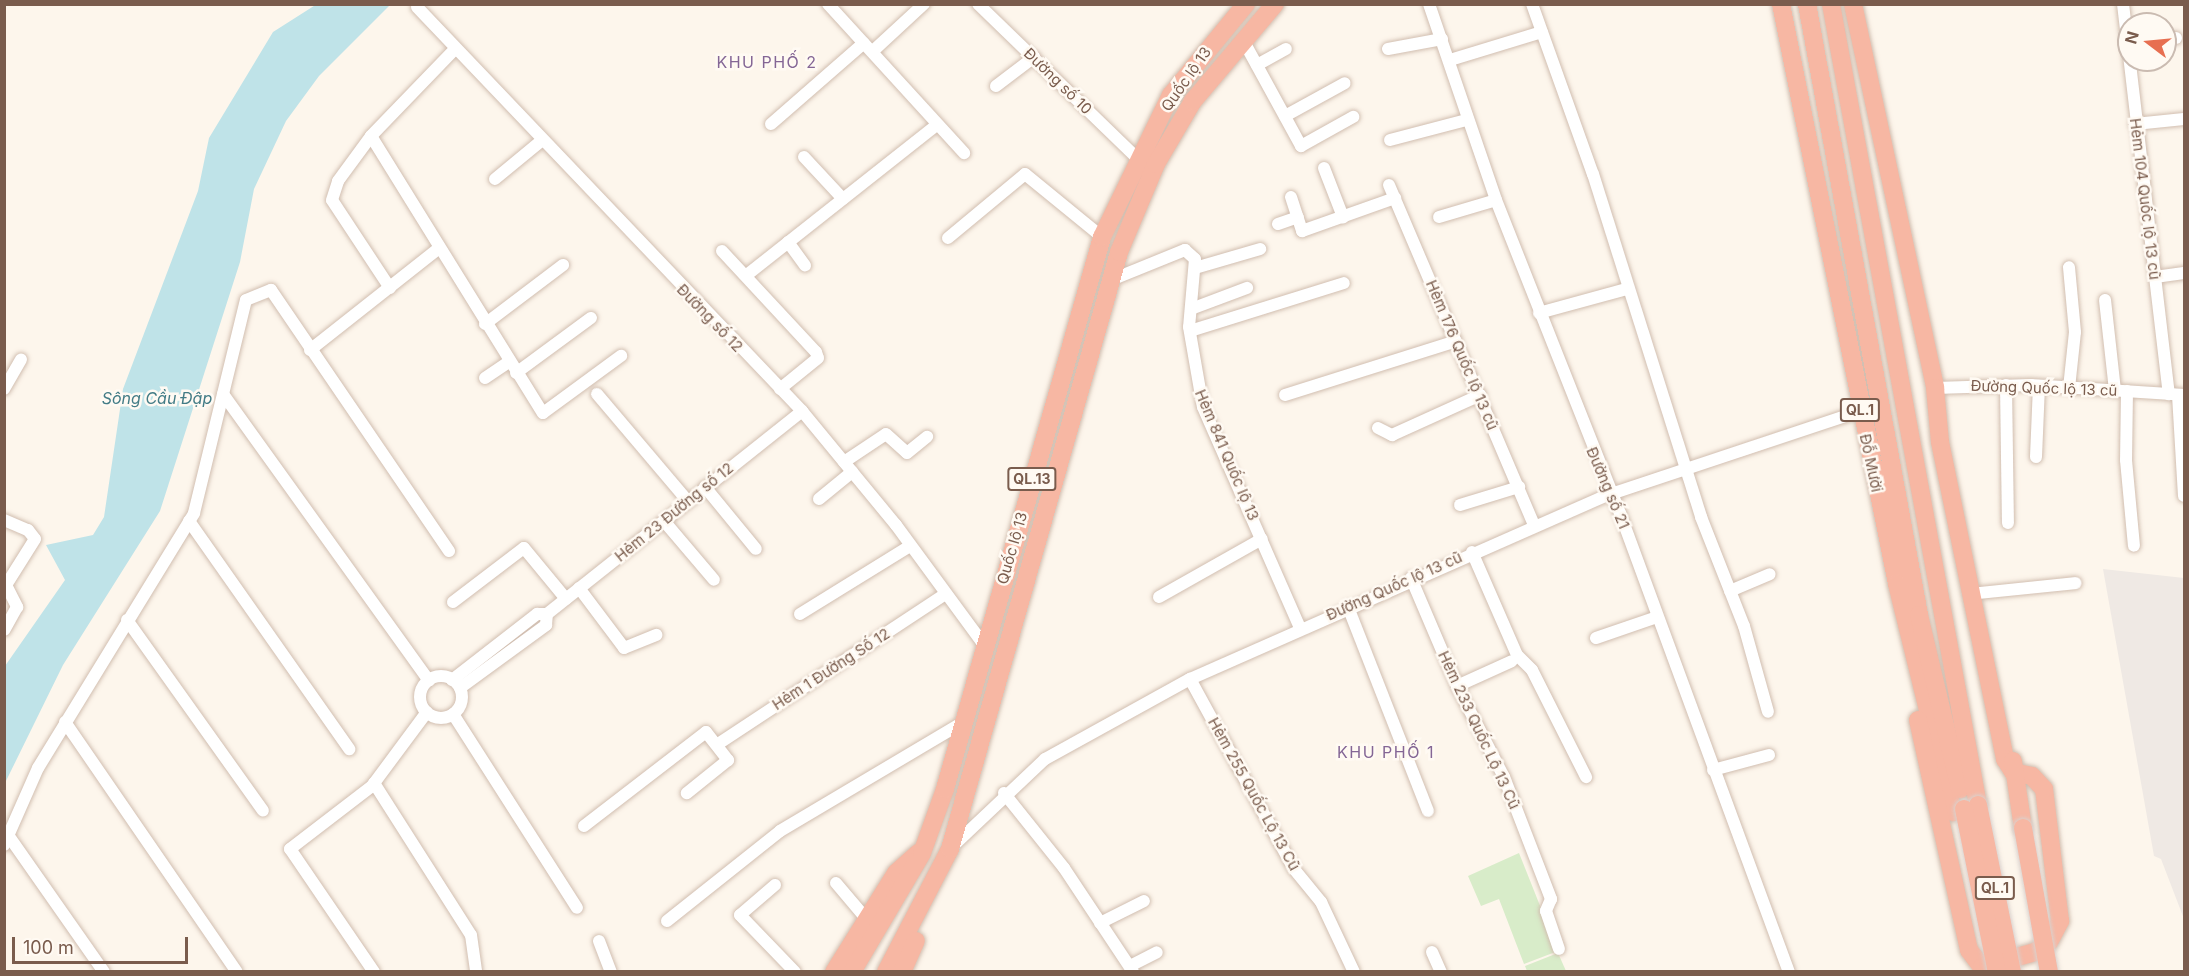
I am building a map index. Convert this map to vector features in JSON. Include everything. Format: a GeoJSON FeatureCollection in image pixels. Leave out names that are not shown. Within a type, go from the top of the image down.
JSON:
{"type":"FeatureCollection","features":[{"type":"Feature","properties":{"kind":"highway","name":"Quốc lộ 13"},"geometry":{"type":"LineString","coordinates":[[852,972],[874,942],[924,848],[1102,237],[1137,158],[1171,95],[1246,4]]}},
{"type":"Feature","properties":{"kind":"highway","name":"Quốc lộ 13"},"geometry":{"type":"LineString","coordinates":[[886,972],[943,868],[950,849],[1111,280],[1156,164],[1193,101],[1275,4]]}},
{"type":"Feature","properties":{"kind":"highway","name":"Đỗ Mười"},"geometry":{"type":"LineString","coordinates":[[1781,4],[1871,408],[1912,618],[1965,809]]}},
{"type":"Feature","properties":{"kind":"highway","name":"QL.1"},"geometry":{"type":"LineString","coordinates":[[1797,4],[1833,179]]}},
{"type":"Feature","properties":{"kind":"highway","name":"QL.1"},"geometry":{"type":"LineString","coordinates":[[1807,4],[1833,179]]}},
{"type":"Feature","properties":{"kind":"highway","name":"QL.1"},"geometry":{"type":"LineString","coordinates":[[1831,4],[1868,174],[1910,394],[1965,809],[1981,968]]}},
{"type":"Feature","properties":{"kind":"highway","name":"QL.1"},"geometry":{"type":"LineString","coordinates":[[1842,4],[1868,174]]}},
{"type":"Feature","properties":{"kind":"highway","name":"QL.1"},"geometry":{"type":"LineString","coordinates":[[1853,4],[1935,387],[1957,524],[2005,759],[2013,772]]}},
{"type":"Feature","properties":{"kind":"highway","name":"Đỗ Mười"},"geometry":{"type":"LineString","coordinates":[[1833,179],[1897,584],[1912,618]]}},
{"type":"Feature","properties":{"kind":"highway","name":"Đường Quốc lộ 13 cũ"},"geometry":{"type":"LineString","coordinates":[[1910,394],[1935,387]]}},
{"type":"Feature","properties":{"kind":"highway","name":"QL.1"},"geometry":{"type":"LineString","coordinates":[[1942,426],[1979,593],[2049,972]]}},
{"type":"Feature","properties":{"kind":"highway","name":"QL.1"},"geometry":{"type":"LineString","coordinates":[[1912,618],[1905,655],[1927,765],[1969,950],[1981,968]]}},
{"type":"Feature","properties":{"kind":"highway"},"geometry":{"type":"LineString","coordinates":[[1981,968],[1996,966],[2049,942],[2061,909],[2044,789],[2032,776],[2013,772]]}},
{"type":"Feature","properties":{"kind":"highway","name":"QL.1"},"geometry":{"type":"LineString","coordinates":[[1965,809],[1997,972]]}},
{"type":"Feature","properties":{"kind":"highway","name":"QL.1"},"geometry":{"type":"LineString","coordinates":[[1965,809],[2012,972]]}},
{"type":"Feature","properties":{"kind":"highway"},"geometry":{"type":"LineString","coordinates":[[834,972],[869,922],[896,873],[924,848]]}},
{"type":"Feature","properties":{"kind":"highway"},"geometry":{"type":"LineString","coordinates":[[905,970],[943,868]]}},
{"type":"Feature","properties":{"kind":"street"},"geometry":{"type":"LineString","coordinates":[[828,4],[964,153]]}},
{"type":"Feature","properties":{"kind":"street"},"geometry":{"type":"LineString","coordinates":[[771,124],[924,4]]}},
{"type":"Feature","properties":{"kind":"street","name":"Đường số 10"},"geometry":{"type":"LineString","coordinates":[[978,4],[1137,158]]}},
{"type":"Feature","properties":{"kind":"street","name":"Đường số 21"},"geometry":{"type":"LineString","coordinates":[[1429,4],[1450,60],[1466,120],[1608,495],[1657,617],[1789,972]]}},
{"type":"Feature","properties":{"kind":"street"},"geometry":{"type":"LineString","coordinates":[[1532,4],[1730,591],[1768,712]]}},
{"type":"Feature","properties":{"kind":"street","name":"Đường số 12"},"geometry":{"type":"LineString","coordinates":[[417,7],[454,50],[802,411],[910,546],[944,595],[984,645]]}},
{"type":"Feature","properties":{"kind":"street"},"geometry":{"type":"LineString","coordinates":[[1450,60],[1542,32]]}},
{"type":"Feature","properties":{"kind":"street"},"geometry":{"type":"LineString","coordinates":[[1388,49],[1442,39]]}},
{"type":"Feature","properties":{"kind":"street"},"geometry":{"type":"LineString","coordinates":[[1243,40],[1301,146],[1353,117]]}},
{"type":"Feature","properties":{"kind":"street"},"geometry":{"type":"LineString","coordinates":[[1257,65],[1286,49]]}},
{"type":"Feature","properties":{"kind":"street"},"geometry":{"type":"LineString","coordinates":[[390,288],[332,200],[338,181],[371,136],[454,50]]}},
{"type":"Feature","properties":{"kind":"street"},"geometry":{"type":"LineString","coordinates":[[996,86],[1034,57]]}},
{"type":"Feature","properties":{"kind":"street","name":"Hẻm 104 Quốc lộ 13 cũ"},"geometry":{"type":"LineString","coordinates":[[2131,72],[2135,124],[2155,277],[2177,394],[2184,496]]}},
{"type":"Feature","properties":{"kind":"street"},"geometry":{"type":"LineString","coordinates":[[1285,116],[1345,83]]}},
{"type":"Feature","properties":{"kind":"street"},"geometry":{"type":"LineString","coordinates":[[2135,124],[2184,119]]}},
{"type":"Feature","properties":{"kind":"street"},"geometry":{"type":"LineString","coordinates":[[1390,140],[1466,120]]}},
{"type":"Feature","properties":{"kind":"street"},"geometry":{"type":"LineString","coordinates":[[748,274],[937,125]]}},
{"type":"Feature","properties":{"kind":"street"},"geometry":{"type":"LineString","coordinates":[[371,136],[438,249],[516,373],[545,414],[621,356]]}},
{"type":"Feature","properties":{"kind":"street"},"geometry":{"type":"LineString","coordinates":[[495,179],[541,141]]}},
{"type":"Feature","properties":{"kind":"street"},"geometry":{"type":"LineString","coordinates":[[804,157],[843,199]]}},
{"type":"Feature","properties":{"kind":"street"},"geometry":{"type":"LineString","coordinates":[[1324,168],[1342,217]]}},
{"type":"Feature","properties":{"kind":"street"},"geometry":{"type":"LineString","coordinates":[[948,238],[1025,174],[1102,237]]}},
{"type":"Feature","properties":{"kind":"street","name":"Hèm 176 Quốc lộ 13 cũ"},"geometry":{"type":"LineString","coordinates":[[1389,185],[1534,525]]}},
{"type":"Feature","properties":{"kind":"street"},"geometry":{"type":"LineString","coordinates":[[1291,197],[1302,231],[1395,198]]}},
{"type":"Feature","properties":{"kind":"street"},"geometry":{"type":"LineString","coordinates":[[1439,217],[1496,200]]}},
{"type":"Feature","properties":{"kind":"street"},"geometry":{"type":"LineString","coordinates":[[1278,224],[1298,217]]}},
{"type":"Feature","properties":{"kind":"street"},"geometry":{"type":"LineString","coordinates":[[788,242],[805,265]]}},
{"type":"Feature","properties":{"kind":"street"},"geometry":{"type":"LineString","coordinates":[[310,350],[438,249]]}},
{"type":"Feature","properties":{"kind":"street"},"geometry":{"type":"LineString","coordinates":[[1111,280],[1185,250],[1195,268],[1260,249]]}},
{"type":"Feature","properties":{"kind":"street"},"geometry":{"type":"LineString","coordinates":[[722,251],[748,274],[818,357],[780,389]]}},
{"type":"Feature","properties":{"kind":"street"},"geometry":{"type":"LineString","coordinates":[[485,324],[563,265]]}},
{"type":"Feature","properties":{"kind":"street"},"geometry":{"type":"LineString","coordinates":[[2069,267],[2075,332],[2069,388]]}},
{"type":"Feature","properties":{"kind":"street","name":"Hẻm 841 Quốc lộ 13"},"geometry":{"type":"LineString","coordinates":[[1195,268],[1190,331],[1203,407],[1300,628]]}},
{"type":"Feature","properties":{"kind":"street"},"geometry":{"type":"LineString","coordinates":[[2155,277],[2184,273]]}},
{"type":"Feature","properties":{"kind":"street"},"geometry":{"type":"LineString","coordinates":[[1190,331],[1344,283]]}},
{"type":"Feature","properties":{"kind":"street"},"geometry":{"type":"LineString","coordinates":[[1191,309],[1247,288]]}},
{"type":"Feature","properties":{"kind":"street"},"geometry":{"type":"LineString","coordinates":[[1539,314],[1627,289]]}},
{"type":"Feature","properties":{"kind":"street"},"geometry":{"type":"LineString","coordinates":[[104,972],[6,840],[65,722],[189,521],[223,394],[239,312],[253,296],[271,290],[449,551]]}},
{"type":"Feature","properties":{"kind":"street"},"geometry":{"type":"LineString","coordinates":[[2105,300],[2121,391],[2134,546]]}},
{"type":"Feature","properties":{"kind":"street"},"geometry":{"type":"LineString","coordinates":[[516,373],[591,318]]}},
{"type":"Feature","properties":{"kind":"street"},"geometry":{"type":"LineString","coordinates":[[1285,395],[1456,341]]}},
{"type":"Feature","properties":{"kind":"street"},"geometry":{"type":"LineString","coordinates":[[4,390],[21,360]]}},
{"type":"Feature","properties":{"kind":"street"},"geometry":{"type":"LineString","coordinates":[[484,378],[509,362]]}},
{"type":"Feature","properties":{"kind":"street"},"geometry":{"type":"LineString","coordinates":[[2006,385],[2008,523]]}},
{"type":"Feature","properties":{"kind":"street","name":"Đường Quốc lộ 13 cũ"},"geometry":{"type":"LineString","coordinates":[[1935,387],[2006,385],[2177,394]]}},
{"type":"Feature","properties":{"kind":"street"},"geometry":{"type":"LineString","coordinates":[[2036,457],[2039,386]]}},
{"type":"Feature","properties":{"kind":"street"},"geometry":{"type":"LineString","coordinates":[[223,394],[429,681],[456,684],[461,705],[453,714],[443,718],[427,712]]}},
{"type":"Feature","properties":{"kind":"street"},"geometry":{"type":"LineString","coordinates":[[597,394],[687,500]]}},
{"type":"Feature","properties":{"kind":"street"},"geometry":{"type":"LineString","coordinates":[[1378,428],[1392,435],[1480,395]]}},
{"type":"Feature","properties":{"kind":"street","name":"Đường Quốc lộ 13 cũ"},"geometry":{"type":"LineString","coordinates":[[950,849],[1004,793],[1045,759],[1190,679],[1412,578],[1608,495],[1686,465],[1871,408]]}},
{"type":"Feature","properties":{"kind":"street","name":"Hẻm 23 Đường số 12"},"geometry":{"type":"LineString","coordinates":[[456,684],[546,625],[547,614],[687,500],[802,411]]}},
{"type":"Feature","properties":{"kind":"street"},"geometry":{"type":"LineString","coordinates":[[819,499],[848,467],[886,434],[907,453],[927,438]]}},
{"type":"Feature","properties":{"kind":"street"},"geometry":{"type":"LineString","coordinates":[[705,487],[756,549]]}},
{"type":"Feature","properties":{"kind":"street"},"geometry":{"type":"LineString","coordinates":[[1460,506],[1519,487]]}},
{"type":"Feature","properties":{"kind":"street"},"geometry":{"type":"LineString","coordinates":[[4,520],[28,530],[35,539],[6,585],[17,606],[4,630]]}},
{"type":"Feature","properties":{"kind":"street"},"geometry":{"type":"LineString","coordinates":[[189,521],[349,749]]}},
{"type":"Feature","properties":{"kind":"street"},"geometry":{"type":"LineString","coordinates":[[664,521],[714,580]]}},
{"type":"Feature","properties":{"kind":"street"},"geometry":{"type":"LineString","coordinates":[[1160,597],[1262,539]]}},
{"type":"Feature","properties":{"kind":"street"},"geometry":{"type":"LineString","coordinates":[[800,614],[910,546]]}},
{"type":"Feature","properties":{"kind":"street"},"geometry":{"type":"LineString","coordinates":[[453,602],[524,548],[566,599]]}},
{"type":"Feature","properties":{"kind":"street"},"geometry":{"type":"LineString","coordinates":[[1472,552],[1517,655],[1532,670],[1586,777]]}},
{"type":"Feature","properties":{"kind":"street"},"geometry":{"type":"LineString","coordinates":[[1730,591],[1770,574]]}},
{"type":"Feature","properties":{"kind":"street","name":"Hẻm 233 Quốc Lộ 13 Cũ"},"geometry":{"type":"LineString","coordinates":[[1412,578],[1457,686],[1504,777],[1551,899],[1546,911],[1559,950]]}},
{"type":"Feature","properties":{"kind":"street"},"geometry":{"type":"LineString","coordinates":[[1979,593],[2075,583]]}},
{"type":"Feature","properties":{"kind":"street"},"geometry":{"type":"LineString","coordinates":[[579,588],[624,648],[656,635]]}},
{"type":"Feature","properties":{"kind":"street","name":"Hẻm 1 Đường Số 12"},"geometry":{"type":"LineString","coordinates":[[718,744],[944,595]]}},
{"type":"Feature","properties":{"kind":"street"},"geometry":{"type":"LineString","coordinates":[[1348,607],[1428,811]]}},
{"type":"Feature","properties":{"kind":"street"},"geometry":{"type":"LineString","coordinates":[[1596,638],[1657,617]]}},
{"type":"Feature","properties":{"kind":"street"},"geometry":{"type":"LineString","coordinates":[[127,620],[263,811]]}},
{"type":"Feature","properties":{"kind":"street"},"geometry":{"type":"LineString","coordinates":[[1457,686],[1512,661]]}},
{"type":"Feature","properties":{"kind":"street","name":"Hẻm 255 Quốc Lộ 13 Cũ"},"geometry":{"type":"LineString","coordinates":[[1190,679],[1294,869],[1320,902],[1354,972]]}},
{"type":"Feature","properties":{"kind":"street"},"geometry":{"type":"LineString","coordinates":[[427,712],[421,694],[429,681]]}},
{"type":"Feature","properties":{"kind":"street"},"geometry":{"type":"LineString","coordinates":[[374,972],[290,849],[374,783],[427,712]]}},
{"type":"Feature","properties":{"kind":"street"},"geometry":{"type":"LineString","coordinates":[[453,714],[577,908]]}},
{"type":"Feature","properties":{"kind":"street"},"geometry":{"type":"LineString","coordinates":[[65,722],[237,972]]}},
{"type":"Feature","properties":{"kind":"street"},"geometry":{"type":"LineString","coordinates":[[667,921],[780,831],[962,723]]}},
{"type":"Feature","properties":{"kind":"street"},"geometry":{"type":"LineString","coordinates":[[584,826],[706,732],[718,744],[728,760],[724,767],[687,793]]}},
{"type":"Feature","properties":{"kind":"street"},"geometry":{"type":"LineString","coordinates":[[1713,770],[1769,755]]}},
{"type":"Feature","properties":{"kind":"street"},"geometry":{"type":"LineString","coordinates":[[374,783],[471,934],[477,972]]}},
{"type":"Feature","properties":{"kind":"street"},"geometry":{"type":"LineString","coordinates":[[1004,793],[1131,969],[1157,952]]}},
{"type":"Feature","properties":{"kind":"street"},"geometry":{"type":"LineString","coordinates":[[836,883],[869,922]]}},
{"type":"Feature","properties":{"kind":"street"},"geometry":{"type":"LineString","coordinates":[[775,885],[741,915],[795,972]]}},
{"type":"Feature","properties":{"kind":"street"},"geometry":{"type":"LineString","coordinates":[[1100,923],[1144,901]]}},
{"type":"Feature","properties":{"kind":"street"},"geometry":{"type":"LineString","coordinates":[[599,941],[611,972]]}},
{"type":"Feature","properties":{"kind":"street"},"geometry":{"type":"LineString","coordinates":[[1432,952],[1441,972]]}},
{"type":"Feature","properties":{"kind":"shaded area"},"geometry":{"type":"Polygon","coordinates":[[[2103,569],[2184,578],[2184,919],[2161,859],[2154,856],[2103,569]]]}},
{"type":"Feature","properties":{"kind":"green space"},"geometry":{"type":"Polygon","coordinates":[[[1519,853],[1558,951],[1524,964],[1499,899],[1481,906],[1468,876],[1519,853]]]}},
{"type":"Feature","properties":{"kind":"green space"},"geometry":{"type":"Polygon","coordinates":[[[1558,953],[1566,971],[1527,971],[1525,966],[1558,953]]]}},
{"type":"Feature","properties":{"kind":"water","name":"Sông Cầu Đập"},"geometry":{"type":"Polygon","coordinates":[[[317,4],[390,5],[319,76],[286,121],[254,189],[240,262],[160,511],[63,665],[5,783],[5,666],[65,580],[46,545],[93,535],[104,517],[123,389],[198,191],[209,138],[273,32],[317,4]]]}},
{"type":"Feature","properties":{"kind":"district","name":"KHU PHỐ 2"},"geometry":{"type":"Point","coordinates":[767,62]}},
{"type":"Feature","properties":{"kind":"district","name":"KHU PHỐ 1"},"geometry":{"type":"Point","coordinates":[1386,752]}}]}
